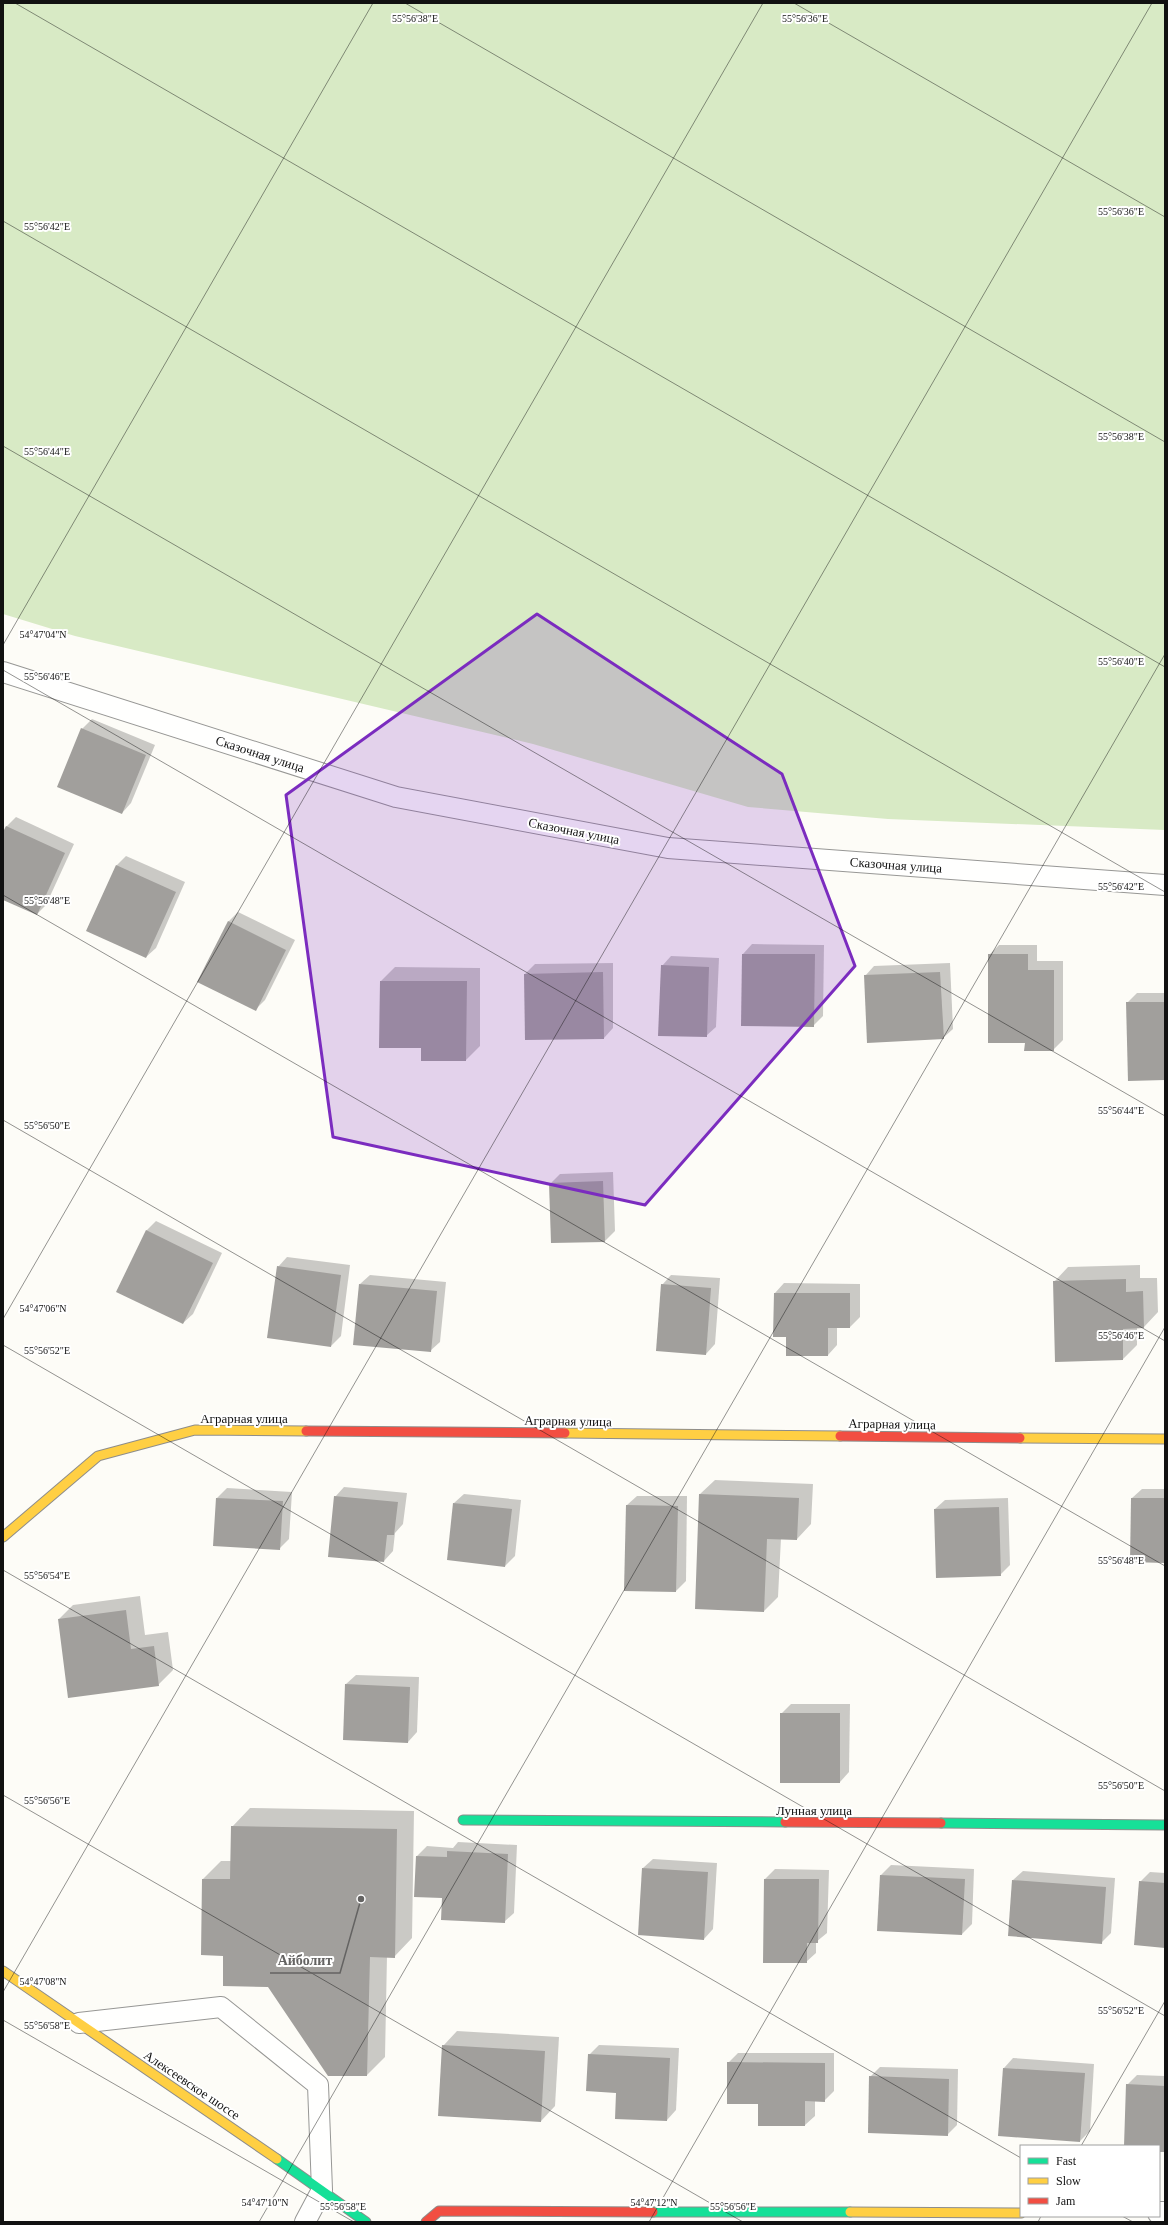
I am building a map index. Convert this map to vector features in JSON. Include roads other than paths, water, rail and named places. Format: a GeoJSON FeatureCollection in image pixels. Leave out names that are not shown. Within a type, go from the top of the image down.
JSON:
{"type":"FeatureCollection","features":[{"type":"Feature","properties":{"kind":"street","name":"Аграрная улица"},"geometry":{"type":"LineString","coordinates":[[3,1537],[98,1456],[196,1430],[1165,1439]]}},
{"type":"Feature","properties":{"kind":"street","name":"Лунная улица"},"geometry":{"type":"LineString","coordinates":[[462,1820],[1165,1825]]}},
{"type":"Feature","properties":{"kind":"street","name":"Алексеевское шоссе"},"geometry":{"type":"LineString","coordinates":[[3,1971],[322,2190],[366,2222]]}},
{"type":"Feature","properties":{"kind":"street"},"geometry":{"type":"LineString","coordinates":[[426,2222],[439,2211],[1020,2213]]}},
{"type":"Feature","properties":{"kind":"lane","name":"Сказочная улица"},"geometry":{"type":"LineString","coordinates":[[3,672],[396,797],[660,847],[1165,885]]}},
{"type":"Feature","properties":{"kind":"lane"},"geometry":{"type":"LineString","coordinates":[[79,2023],[222,2008],[318,2085],[322,2190],[305,2222]]}},
{"type":"Feature","properties":{"kind":"place","name":"Айболит"},"geometry":{"type":"Point","coordinates":[361,1899]}}]}
